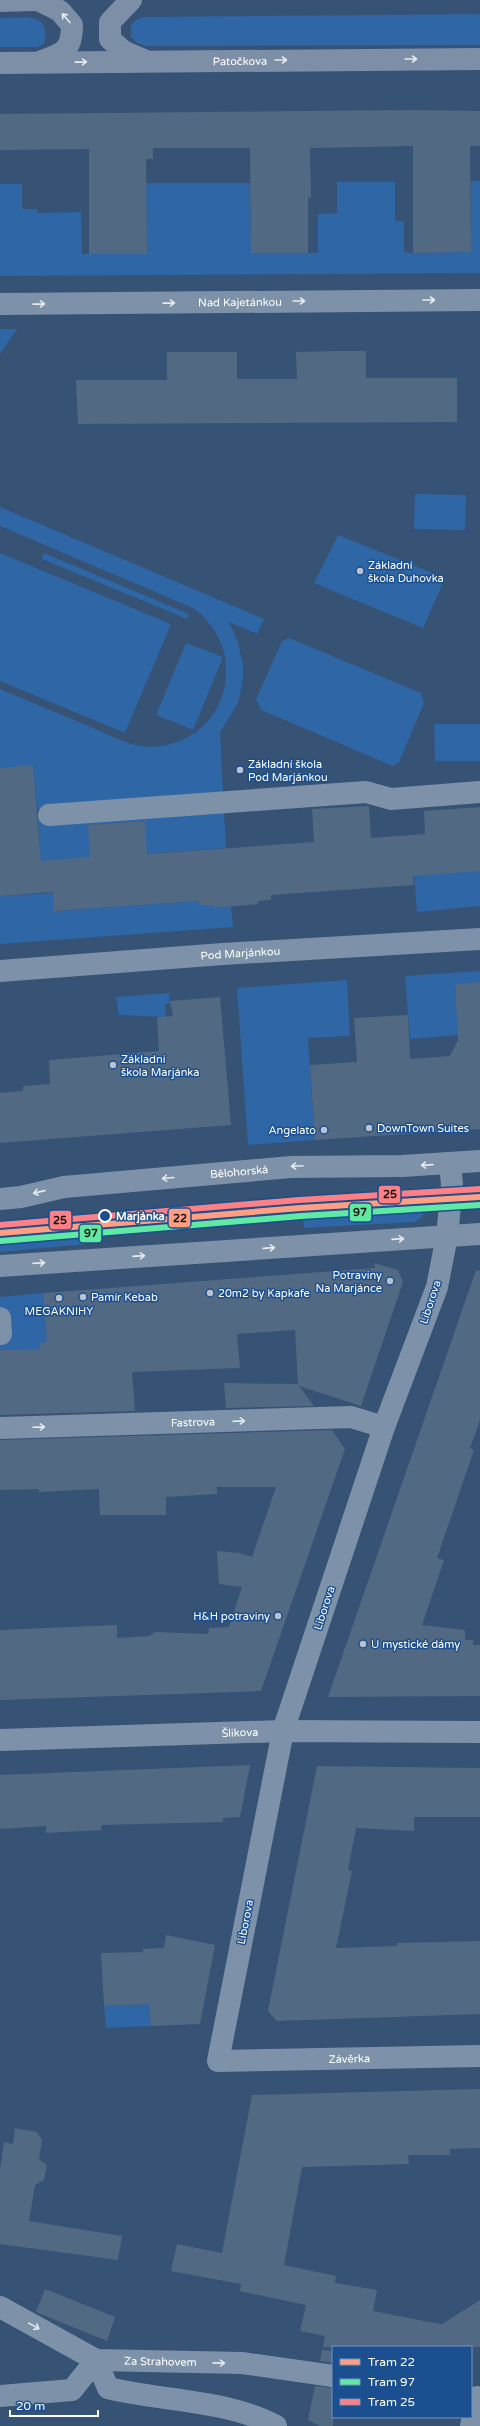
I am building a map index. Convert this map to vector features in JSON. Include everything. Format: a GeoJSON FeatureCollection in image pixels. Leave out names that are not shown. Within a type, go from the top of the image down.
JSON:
{"type":"FeatureCollection","features":[{"type":"Feature","properties":{"kind":"main road"},"geometry":{"type":"LineString","coordinates":[[0,1],[34,0]]}},
{"type":"Feature","properties":{"kind":"main road"},"geometry":{"type":"LineString","coordinates":[[37,63],[62,53],[72,41],[72,25],[60,11],[38,0]]}},
{"type":"Feature","properties":{"kind":"main road"},"geometry":{"type":"LineString","coordinates":[[131,0],[110,22],[110,39],[123,51],[148,62]]}},
{"type":"Feature","properties":{"kind":"main road","name":"Patočkova"},"geometry":{"type":"LineString","coordinates":[[0,63],[480,59]]}},
{"type":"Feature","properties":{"kind":"street","name":"Nad Kajetánkou"},"geometry":{"type":"LineString","coordinates":[[0,304],[480,300]]}},
{"type":"Feature","properties":{"kind":"street"},"geometry":{"type":"LineString","coordinates":[[49,815],[366,792],[391,799],[480,792]]}},
{"type":"Feature","properties":{"kind":"street","name":"Pod Marjánkou"},"geometry":{"type":"LineString","coordinates":[[0,971],[223,954],[480,939]]}},
{"type":"Feature","properties":{"kind":"street","name":"Bělohorská"},"geometry":{"type":"LineString","coordinates":[[0,1199],[64,1187],[291,1167],[402,1166],[480,1161]]}},
{"type":"Feature","properties":{"kind":"street","name":"Liborova"},"geometry":{"type":"LineString","coordinates":[[218,2061],[283,1731],[384,1427],[437,1287],[447,1236],[452,1185],[450,1163]]}},
{"type":"Feature","properties":{"kind":"street"},"geometry":{"type":"LineString","coordinates":[[0,1266],[480,1234]]}},
{"type":"Feature","properties":{"kind":"street","name":"Fastrova"},"geometry":{"type":"LineString","coordinates":[[0,1428],[351,1418],[384,1427]]}},
{"type":"Feature","properties":{"kind":"street","name":"Šlikova"},"geometry":{"type":"LineString","coordinates":[[0,1740],[283,1731],[480,1732]]}},
{"type":"Feature","properties":{"kind":"street","name":"Závěrka"},"geometry":{"type":"LineString","coordinates":[[218,2061],[480,2056]]}},
{"type":"Feature","properties":{"kind":"street","name":"Za Strahovem"},"geometry":{"type":"LineString","coordinates":[[0,2307],[96,2360],[242,2363],[332,2376]]}},
{"type":"Feature","properties":{"kind":"street"},"geometry":{"type":"LineString","coordinates":[[0,2396],[72,2390],[96,2360],[108,2388],[214,2406],[267,2421],[276,2426]]}},
{"type":"Feature","properties":{"kind":"street"},"geometry":{"type":"LineString","coordinates":[[471,2426],[476,2396]]}},
{"type":"Feature","properties":{"kind":"shaded area"},"geometry":{"type":"Polygon","coordinates":[[[480,14],[480,45],[146,46],[137,43],[131,37],[131,25],[136,20],[144,17],[480,14]]]}},
{"type":"Feature","properties":{"kind":"shaded area"},"geometry":{"type":"Polygon","coordinates":[[[26,17],[34,18],[40,21],[44,26],[44,44],[38,47],[0,47],[0,18],[26,17]]]}},
{"type":"Feature","properties":{"kind":"shaded area"},"geometry":{"type":"Polygon","coordinates":[[[471,181],[480,181],[480,273],[0,276],[0,184],[22,184],[22,209],[37,209],[37,213],[81,212],[82,254],[147,254],[146,183],[250,183],[251,253],[318,253],[318,214],[337,213],[337,182],[395,182],[395,221],[404,221],[404,252],[413,253],[471,252],[471,181]]]}},
{"type":"Feature","properties":{"kind":"shaded area"},"geometry":{"type":"Polygon","coordinates":[[[0,329],[17,329],[0,354],[0,329]]]}},
{"type":"Feature","properties":{"kind":"shaded area"},"geometry":{"type":"Polygon","coordinates":[[[415,494],[466,495],[465,530],[414,529],[415,494]]]}},
{"type":"Feature","properties":{"kind":"shaded area"},"geometry":{"type":"Polygon","coordinates":[[[0,507],[264,619],[257,634],[229,622],[238,642],[243,665],[243,679],[238,703],[220,732],[226,848],[145,854],[145,821],[89,825],[92,857],[41,863],[38,818],[41,817],[40,809],[37,809],[33,766],[0,768],[0,689],[121,740],[135,745],[150,747],[176,743],[197,731],[213,714],[223,694],[226,671],[223,648],[212,627],[193,608],[0,526],[0,507]]]}},
{"type":"Feature","properties":{"kind":"shaded area"},"geometry":{"type":"Polygon","coordinates":[[[338,535],[445,578],[423,628],[314,583],[338,535]]]}},
{"type":"Feature","properties":{"kind":"shaded area"},"geometry":{"type":"Polygon","coordinates":[[[0,553],[171,624],[125,733],[0,681],[0,553]]]}},
{"type":"Feature","properties":{"kind":"shaded area"},"geometry":{"type":"Polygon","coordinates":[[[44,553],[189,614],[187,619],[42,559],[44,553]]]}},
{"type":"Feature","properties":{"kind":"shaded area"},"geometry":{"type":"Polygon","coordinates":[[[289,638],[421,693],[424,703],[399,762],[393,766],[261,710],[256,699],[282,641],[289,638]]]}},
{"type":"Feature","properties":{"kind":"shaded area"},"geometry":{"type":"Polygon","coordinates":[[[186,643],[223,657],[193,730],[156,715],[186,643]]]}},
{"type":"Feature","properties":{"kind":"shaded area"},"geometry":{"type":"Polygon","coordinates":[[[434,724],[480,724],[480,761],[435,761],[434,724]]]}},
{"type":"Feature","properties":{"kind":"shaded area"},"geometry":{"type":"Polygon","coordinates":[[[480,870],[480,906],[417,912],[414,874],[480,870]]]}},
{"type":"Feature","properties":{"kind":"shaded area"},"geometry":{"type":"Polygon","coordinates":[[[53,893],[55,911],[199,901],[200,905],[213,905],[213,908],[231,906],[233,927],[0,944],[0,896],[53,893]]]}},
{"type":"Feature","properties":{"kind":"shaded area"},"geometry":{"type":"Polygon","coordinates":[[[480,971],[480,982],[455,984],[458,1035],[410,1039],[405,976],[480,971]]]}},
{"type":"Feature","properties":{"kind":"shaded area"},"geometry":{"type":"Polygon","coordinates":[[[347,980],[350,1036],[308,1038],[315,1140],[248,1145],[237,988],[347,980]]]}},
{"type":"Feature","properties":{"kind":"shaded area"},"geometry":{"type":"Polygon","coordinates":[[[169,993],[170,1003],[165,1004],[166,1017],[119,1015],[116,997],[169,993]]]}},
{"type":"Feature","properties":{"kind":"shaded area"},"geometry":{"type":"Polygon","coordinates":[[[424,1208],[422,1217],[415,1222],[304,1228],[303,1217],[424,1208]]]}},
{"type":"Feature","properties":{"kind":"shaded area"},"geometry":{"type":"Polygon","coordinates":[[[96,1230],[98,1243],[0,1252],[0,1241],[86,1234],[96,1230]]]}},
{"type":"Feature","properties":{"kind":"shaded area"},"geometry":{"type":"Polygon","coordinates":[[[43,1293],[47,1342],[39,1343],[40,1349],[0,1350],[0,1297],[43,1293]]]}},
{"type":"Feature","properties":{"kind":"shaded area"},"geometry":{"type":"Polygon","coordinates":[[[149,2004],[151,2026],[106,2028],[104,2006],[149,2004]]]}},
{"type":"Feature","properties":{"kind":"building"},"geometry":{"type":"Polygon","coordinates":[[[413,110],[480,111],[480,146],[470,146],[471,252],[413,253],[413,146],[310,148],[311,198],[308,197],[308,253],[251,253],[250,148],[153,148],[153,159],[146,159],[147,254],[89,254],[89,149],[0,150],[0,114],[413,110]]]}},
{"type":"Feature","properties":{"kind":"building"},"geometry":{"type":"Polygon","coordinates":[[[366,351],[366,378],[457,378],[457,422],[78,424],[76,380],[167,380],[167,352],[237,352],[237,379],[297,379],[296,352],[366,351]]]}},
{"type":"Feature","properties":{"kind":"building"},"geometry":{"type":"Polygon","coordinates":[[[33,765],[41,861],[90,857],[88,825],[145,821],[147,854],[314,842],[312,809],[369,806],[371,838],[425,834],[424,811],[480,807],[480,871],[413,876],[414,885],[271,895],[271,900],[258,901],[258,904],[213,908],[213,905],[199,905],[199,901],[54,911],[53,892],[0,896],[0,768],[33,765]]]}},
{"type":"Feature","properties":{"kind":"building"},"geometry":{"type":"Polygon","coordinates":[[[480,982],[480,1129],[315,1140],[310,1065],[357,1062],[354,1018],[408,1015],[410,1059],[450,1056],[458,1040],[455,984],[480,982]]]}},
{"type":"Feature","properties":{"kind":"building","name":"Základní škola Marjánka"},"geometry":{"type":"Polygon","coordinates":[[[220,997],[231,1125],[0,1143],[0,1093],[23,1091],[23,1086],[50,1084],[49,1060],[159,1051],[157,1017],[173,1016],[170,1001],[220,997]]]}},
{"type":"Feature","properties":{"kind":"building"},"geometry":{"type":"Polygon","coordinates":[[[374,1263],[398,1270],[403,1282],[361,1406],[299,1386],[314,1406],[226,1408],[224,1383],[298,1384],[295,1330],[237,1334],[240,1368],[132,1372],[135,1411],[0,1415],[0,1350],[40,1349],[39,1343],[47,1342],[43,1293],[375,1268],[374,1263]]]}},
{"type":"Feature","properties":{"kind":"building"},"geometry":{"type":"Polygon","coordinates":[[[476,1270],[480,1271],[480,1420],[470,1448],[474,1450],[437,1558],[444,1560],[422,1625],[465,1630],[465,1640],[473,1640],[473,1645],[480,1645],[480,1696],[328,1697],[476,1270]]]}},
{"type":"Feature","properties":{"kind":"building"},"geometry":{"type":"Polygon","coordinates":[[[332,1430],[345,1449],[261,1691],[0,1700],[0,1630],[117,1625],[117,1638],[149,1636],[155,1632],[208,1634],[209,1628],[229,1627],[242,1587],[219,1584],[217,1551],[239,1553],[252,1557],[276,1487],[217,1487],[217,1494],[166,1497],[166,1515],[100,1515],[99,1489],[39,1492],[39,1489],[0,1490],[0,1440],[332,1430]]]}},
{"type":"Feature","properties":{"kind":"building"},"geometry":{"type":"Polygon","coordinates":[[[250,1765],[240,1817],[223,1818],[223,1822],[101,1825],[101,1830],[46,1833],[46,1826],[0,1829],[0,1775],[250,1765]]]}},
{"type":"Feature","properties":{"kind":"building"},"geometry":{"type":"Polygon","coordinates":[[[317,1766],[480,1768],[480,1817],[414,1817],[414,1831],[356,1828],[348,1870],[352,1871],[336,1948],[397,1946],[397,1943],[480,1941],[480,2014],[277,2021],[268,2011],[317,1766]]]}},
{"type":"Feature","properties":{"kind":"building"},"geometry":{"type":"Polygon","coordinates":[[[166,1935],[215,1945],[200,2024],[151,2026],[149,2004],[104,2006],[101,1953],[143,1952],[143,1949],[164,1948],[166,1935]]]}},
{"type":"Feature","properties":{"kind":"building"},"geometry":{"type":"Polygon","coordinates":[[[480,2089],[480,2148],[450,2149],[450,2155],[408,2155],[409,2164],[302,2167],[284,2265],[336,2276],[335,2283],[377,2290],[373,2311],[429,2322],[442,2324],[480,2300],[480,2347],[323,2347],[325,2336],[300,2331],[306,2305],[240,2291],[241,2284],[171,2271],[177,2244],[222,2253],[252,2095],[480,2089]]]}},
{"type":"Feature","properties":{"kind":"building"},"geometry":{"type":"Polygon","coordinates":[[[15,2128],[37,2132],[42,2140],[39,2159],[47,2165],[44,2180],[35,2185],[29,2221],[122,2236],[118,2260],[0,2244],[0,2170],[4,2142],[13,2144],[15,2128]]]}},
{"type":"Feature","properties":{"kind":"building"},"geometry":{"type":"Polygon","coordinates":[[[45,2289],[115,2317],[107,2341],[36,2312],[45,2289]]]}},
{"type":"Feature","properties":{"kind":"building"},"geometry":{"type":"Polygon","coordinates":[[[322,2350],[332,2351],[332,2363],[320,2361],[322,2350]]]}},
{"type":"Feature","properties":{"kind":"building"},"geometry":{"type":"Polygon","coordinates":[[[315,2386],[332,2388],[333,2426],[320,2426],[308,2420],[315,2386]]]}},
{"type":"Feature","properties":{"kind":"tram line","name":"25"},"geometry":{"type":"LineString","coordinates":[[0,1225],[299,1200],[480,1189]]}},
{"type":"Feature","properties":{"kind":"tram line","name":"22"},"geometry":{"type":"LineString","coordinates":[[0,1233],[300,1208],[480,1197]]}},
{"type":"Feature","properties":{"kind":"tram line","name":"97"},"geometry":{"type":"LineString","coordinates":[[1,1241],[301,1216],[480,1205]]}},
{"type":"Feature","properties":{"kind":"place","name":"Základní škola Duhovka"},"geometry":{"type":"Point","coordinates":[360,571]}},
{"type":"Feature","properties":{"kind":"place","name":"Základní škola Pod Marjánkou"},"geometry":{"type":"Point","coordinates":[240,770]}},
{"type":"Feature","properties":{"kind":"place","name":"Základní škola Marjánka"},"geometry":{"type":"Point","coordinates":[113,1065]}},
{"type":"Feature","properties":{"kind":"place","name":"DownTown Suites"},"geometry":{"type":"Point","coordinates":[369,1128]}},
{"type":"Feature","properties":{"kind":"place","name":"Angelato"},"geometry":{"type":"Point","coordinates":[324,1130]}},
{"type":"Feature","properties":{"kind":"place","name":"Marjánka"},"geometry":{"type":"Point","coordinates":[105,1216]}},
{"type":"Feature","properties":{"kind":"place","name":"Potraviny Na Marjánce"},"geometry":{"type":"Point","coordinates":[390,1281]}},
{"type":"Feature","properties":{"kind":"place","name":"20m2 by Kapkafe"},"geometry":{"type":"Point","coordinates":[210,1293]}},
{"type":"Feature","properties":{"kind":"place","name":"Pamír Kebab"},"geometry":{"type":"Point","coordinates":[83,1297]}},
{"type":"Feature","properties":{"kind":"place","name":"MEGAKNIHY"},"geometry":{"type":"Point","coordinates":[59,1298]}},
{"type":"Feature","properties":{"kind":"place","name":"H&H potraviny"},"geometry":{"type":"Point","coordinates":[278,1616]}},
{"type":"Feature","properties":{"kind":"place","name":"U mystické dámy"},"geometry":{"type":"Point","coordinates":[363,1644]}}]}
